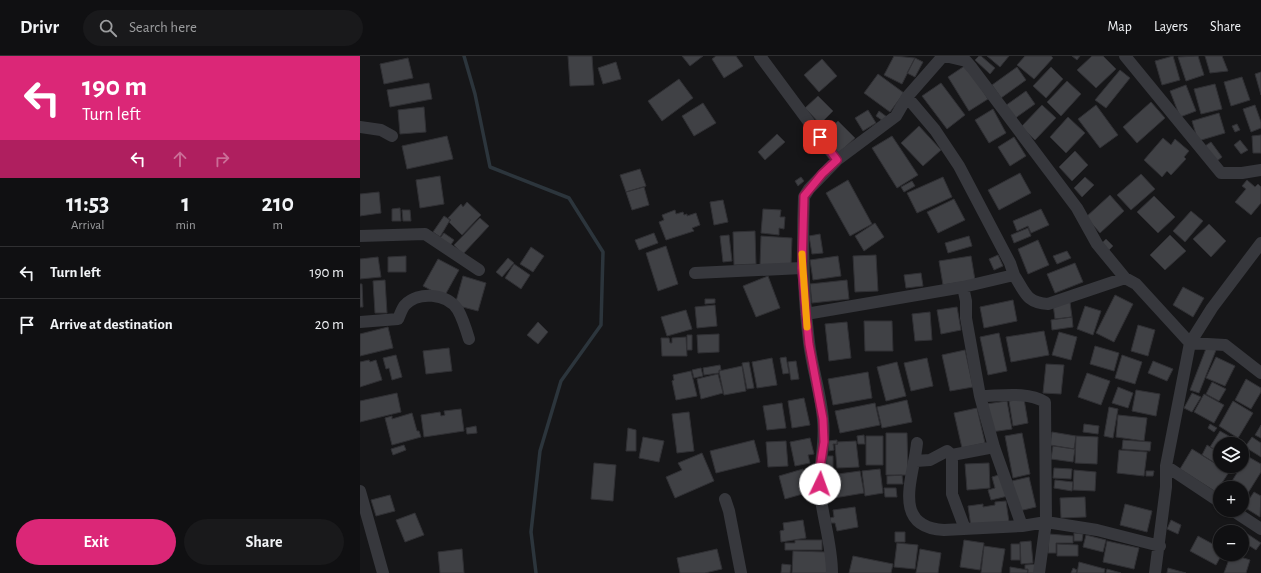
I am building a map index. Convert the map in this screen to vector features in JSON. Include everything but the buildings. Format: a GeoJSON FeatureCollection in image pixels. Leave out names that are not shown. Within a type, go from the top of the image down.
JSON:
{"type":"FeatureCollection","features":[{"type":"Feature","properties":{"kind":"street"},"geometry":{"type":"LineString","coordinates":[[760,56],[837,160]]}},
{"type":"Feature","properties":{"kind":"street"},"geometry":{"type":"LineString","coordinates":[[832,573],[832,554],[820,493],[819,474],[824,442],[823,419],[809,344],[802,268],[804,196],[837,160],[896,116],[907,97],[944,56],[966,60],[1077,208],[1097,244],[1125,278],[1136,284],[1190,343],[1225,345],[1261,373]]}},
{"type":"Feature","properties":{"kind":"street"},"geometry":{"type":"LineString","coordinates":[[1125,56],[1221,173],[1242,173],[1261,170]]}},
{"type":"Feature","properties":{"kind":"street"},"geometry":{"type":"LineString","coordinates":[[907,97],[935,130],[959,166],[1007,256],[1014,275],[1030,301],[1037,304],[1048,304],[1125,278]]}},
{"type":"Feature","properties":{"kind":"street"},"geometry":{"type":"LineString","coordinates":[[360,126],[381,130],[392,136]]}},
{"type":"Feature","properties":{"kind":"street"},"geometry":{"type":"LineString","coordinates":[[360,236],[425,234],[479,270]]}},
{"type":"Feature","properties":{"kind":"street"},"geometry":{"type":"LineString","coordinates":[[1155,573],[1160,546],[1166,487],[1166,466],[1190,343],[1212,308],[1261,243]]}},
{"type":"Feature","properties":{"kind":"street"},"geometry":{"type":"LineString","coordinates":[[695,273],[802,268]]}},
{"type":"Feature","properties":{"kind":"street"},"geometry":{"type":"LineString","coordinates":[[806,314],[963,287],[1014,275]]}},
{"type":"Feature","properties":{"kind":"street"},"geometry":{"type":"LineString","coordinates":[[963,287],[966,301],[966,318],[980,396],[994,447],[1022,526]]}},
{"type":"Feature","properties":{"kind":"street"},"geometry":{"type":"LineString","coordinates":[[360,322],[398,319],[404,305],[422,296],[434,296],[446,299],[457,308],[469,339]]}},
{"type":"Feature","properties":{"kind":"street"},"geometry":{"type":"LineString","coordinates":[[980,396],[1027,396],[1038,398],[1045,402],[1046,522],[1039,573]]}},
{"type":"Feature","properties":{"kind":"street"},"geometry":{"type":"LineString","coordinates":[[917,443],[916,461],[909,490],[909,502],[915,517],[921,525],[931,530],[1022,526],[1046,522],[1097,530],[1160,546]]}},
{"type":"Feature","properties":{"kind":"street"},"geometry":{"type":"LineString","coordinates":[[916,461],[930,460],[947,451],[952,455],[994,447]]}},
{"type":"Feature","properties":{"kind":"street"},"geometry":{"type":"LineString","coordinates":[[952,455],[952,494],[965,529]]}},
{"type":"Feature","properties":{"kind":"street"},"geometry":{"type":"LineString","coordinates":[[1166,466],[1213,497]]}},
{"type":"Feature","properties":{"kind":"street"},"geometry":{"type":"LineString","coordinates":[[360,491],[383,573]]}},
{"type":"Feature","properties":{"kind":"street"},"geometry":{"type":"LineString","coordinates":[[725,499],[729,511],[741,573]]}},
{"type":"Feature","properties":{"kind":"street"},"geometry":{"type":"LineString","coordinates":[[1243,517],[1261,529]]}},
{"type":"Feature","properties":{"kind":"waterway"},"geometry":{"type":"LineString","coordinates":[[464,56],[475,94],[490,167],[569,198],[603,252],[601,325],[561,381],[540,451],[531,532],[536,573]]}},
{"type":"Feature","properties":{"kind":"slow traffic"},"geometry":{"type":"LineString","coordinates":[[802,254],[807,327]]}},
{"type":"Feature","properties":{"kind":"route"},"geometry":{"type":"LineString","coordinates":[[820,137],[837,160],[822,174],[804,196],[802,268],[809,344],[823,419],[824,442],[819,474],[820,484]]}}]}
